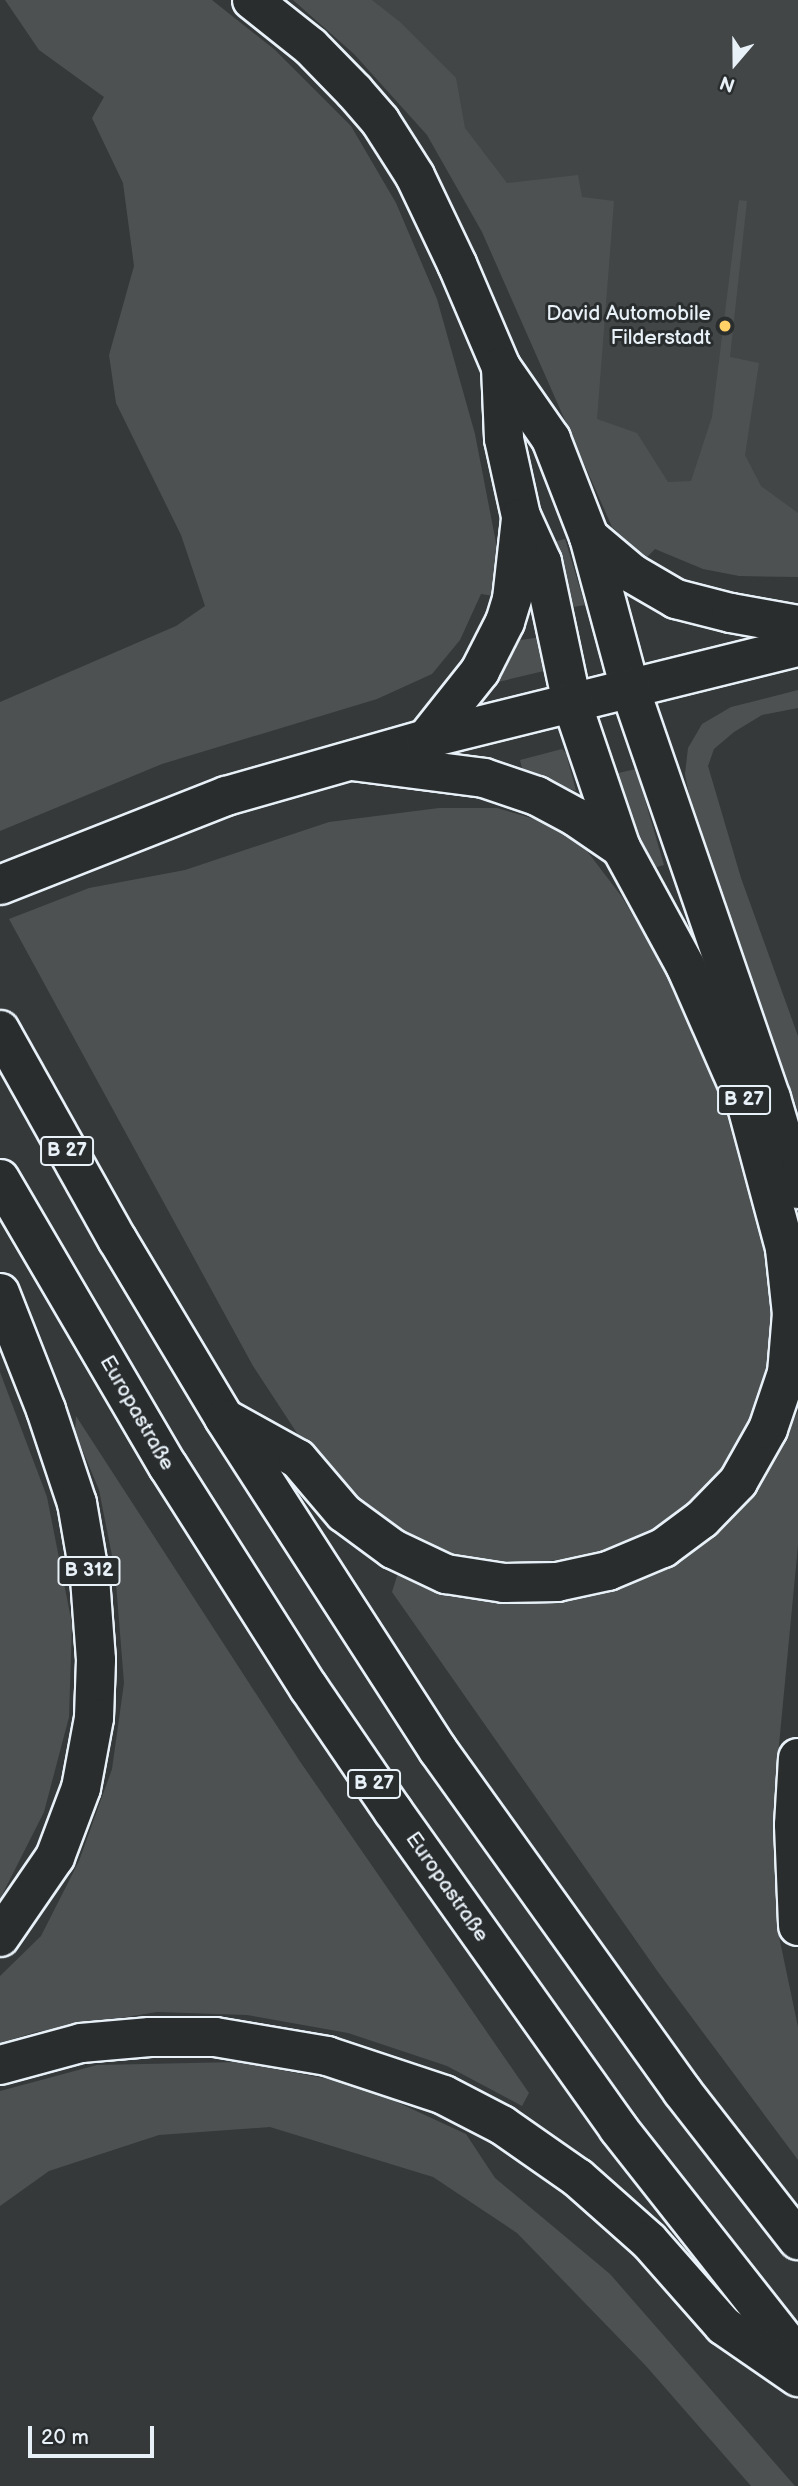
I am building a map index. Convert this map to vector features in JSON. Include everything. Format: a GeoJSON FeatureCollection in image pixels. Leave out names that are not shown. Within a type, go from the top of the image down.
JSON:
{"type":"FeatureCollection","features":[{"type":"Feature","properties":{"kind":"main road"},"geometry":{"type":"LineString","coordinates":[[252,0],[311,47],[380,121],[415,176],[438,222],[501,367],[551,439],[589,537],[630,689],[771,1098],[798,1189]]}},
{"type":"Feature","properties":{"kind":"main road"},"geometry":{"type":"LineString","coordinates":[[501,367],[504,439],[521,516],[542,562],[572,703],[621,848]]}},
{"type":"Feature","properties":{"kind":"main road"},"geometry":{"type":"LineString","coordinates":[[426,739],[480,671],[505,622],[512,598],[521,516]]}},
{"type":"Feature","properties":{"kind":"main road"},"geometry":{"type":"LineString","coordinates":[[589,537],[633,574],[676,599],[731,613],[798,625]]}},
{"type":"Feature","properties":{"kind":"main road"},"geometry":{"type":"LineString","coordinates":[[0,886],[226,796],[426,739],[798,647]]}},
{"type":"Feature","properties":{"kind":"main road","name":"B 27"},"geometry":{"type":"LineString","coordinates":[[224,1418],[298,1459],[344,1513],[393,1549],[446,1574],[504,1583],[557,1582],[608,1571],[663,1548],[702,1519],[738,1482],[768,1429],[787,1373],[792,1314],[785,1248],[747,1106],[686,967],[621,848],[576,817],[537,796],[484,778],[352,761]]}},
{"type":"Feature","properties":{"kind":"main road","name":"B 27"},"geometry":{"type":"LineString","coordinates":[[0,1030],[117,1239],[224,1418],[439,1750],[682,2091],[798,2240]]}},
{"type":"Feature","properties":{"kind":"main road","name":"Europastraße"},"geometry":{"type":"LineString","coordinates":[[0,1179],[168,1466],[309,1688],[618,2128],[798,2357]]}},
{"type":"Feature","properties":{"kind":"main road","name":"B 312"},"geometry":{"type":"LineString","coordinates":[[0,1293],[46,1410],[77,1503],[90,1578],[96,1660],[94,1718],[81,1788],[55,1857],[0,1937]]}},
{"type":"Feature","properties":{"kind":"main road"},"geometry":{"type":"LineString","coordinates":[[798,1758],[794,1825],[798,1926]]}},
{"type":"Feature","properties":{"kind":"main road"},"geometry":{"type":"LineString","coordinates":[[0,2065],[81,2043],[150,2037],[215,2037],[327,2056],[444,2095],[502,2125],[578,2178],[649,2241],[724,2326],[798,2377]]}},
{"type":"Feature","properties":{"kind":"shaded area"},"geometry":{"type":"Polygon","coordinates":[[[5,0],[212,0],[275,50],[351,126],[396,203],[437,299],[475,434],[497,548],[495,596],[481,594],[460,640],[432,674],[377,699],[162,764],[0,831],[0,702],[176,626],[205,606],[181,535],[116,403],[109,355],[134,266],[123,183],[92,118],[104,97],[39,50],[5,0]]]}},
{"type":"Feature","properties":{"kind":"shaded area"},"geometry":{"type":"Polygon","coordinates":[[[293,0],[372,0],[400,22],[456,78],[465,128],[507,183],[578,175],[582,197],[614,201],[597,419],[637,433],[668,482],[691,481],[712,417],[739,200],[747,201],[730,357],[759,363],[745,455],[761,486],[798,513],[798,577],[739,576],[703,569],[655,549],[646,558],[612,527],[482,232],[427,135],[354,54],[293,0]]]}},
{"type":"Feature","properties":{"kind":"shaded area"},"geometry":{"type":"Polygon","coordinates":[[[319,0],[798,0],[798,564],[653,531],[421,100],[319,0]]]}},
{"type":"Feature","properties":{"kind":"shaded area"},"geometry":{"type":"Polygon","coordinates":[[[565,539],[585,605],[562,609],[552,542],[565,539]]]}},
{"type":"Feature","properties":{"kind":"shaded area"},"geometry":{"type":"Polygon","coordinates":[[[543,637],[548,664],[544,671],[498,682],[495,678],[505,668],[520,640],[543,637]]]}},
{"type":"Feature","properties":{"kind":"shaded area"},"geometry":{"type":"Polygon","coordinates":[[[798,690],[798,708],[762,715],[734,732],[714,749],[708,766],[741,878],[798,1036],[798,1110],[696,830],[685,774],[688,748],[702,724],[731,707],[798,690]]]}},
{"type":"Feature","properties":{"kind":"shaded area"},"geometry":{"type":"Polygon","coordinates":[[[562,749],[566,753],[576,791],[523,772],[520,760],[562,749]]]}},
{"type":"Feature","properties":{"kind":"shaded area"},"geometry":{"type":"Polygon","coordinates":[[[636,769],[664,865],[653,868],[617,789],[618,773],[636,769]]]}},
{"type":"Feature","properties":{"kind":"shaded area"},"geometry":{"type":"Polygon","coordinates":[[[439,808],[497,808],[548,823],[587,851],[622,897],[686,1006],[741,1138],[771,1266],[773,1356],[752,1419],[715,1480],[663,1525],[605,1554],[524,1564],[451,1555],[381,1521],[314,1459],[253,1366],[9,919],[89,888],[185,870],[329,822],[439,808]]]}},
{"type":"Feature","properties":{"kind":"shaded area"},"geometry":{"type":"Polygon","coordinates":[[[0,1372],[47,1497],[72,1624],[69,1717],[44,1812],[0,1899],[0,1372]]]}},
{"type":"Feature","properties":{"kind":"shaded area"},"geometry":{"type":"Polygon","coordinates":[[[798,1412],[798,1545],[777,1766],[776,1922],[798,2027],[798,2160],[658,1972],[392,1592],[398,1573],[451,1595],[543,1603],[586,1597],[658,1570],[755,1487],[798,1412]]]}},
{"type":"Feature","properties":{"kind":"shaded area"},"geometry":{"type":"Polygon","coordinates":[[[76,1416],[299,1760],[529,2093],[522,2106],[447,2066],[348,2033],[247,2015],[157,2012],[36,2032],[0,2043],[0,1976],[41,1936],[79,1861],[112,1769],[124,1683],[115,1571],[99,1490],[75,1432],[76,1416]]]}},
{"type":"Feature","properties":{"kind":"shaded area"},"geometry":{"type":"Polygon","coordinates":[[[238,2062],[360,2085],[466,2134],[495,2178],[610,2274],[795,2486],[751,2486],[646,2366],[517,2233],[433,2177],[270,2127],[159,2135],[49,2171],[0,2206],[0,2091],[97,2065],[238,2062]]]}},
{"type":"Feature","properties":{"kind":"place","name":"David Automobile Filderstadt"},"geometry":{"type":"Point","coordinates":[725,326]}}]}
